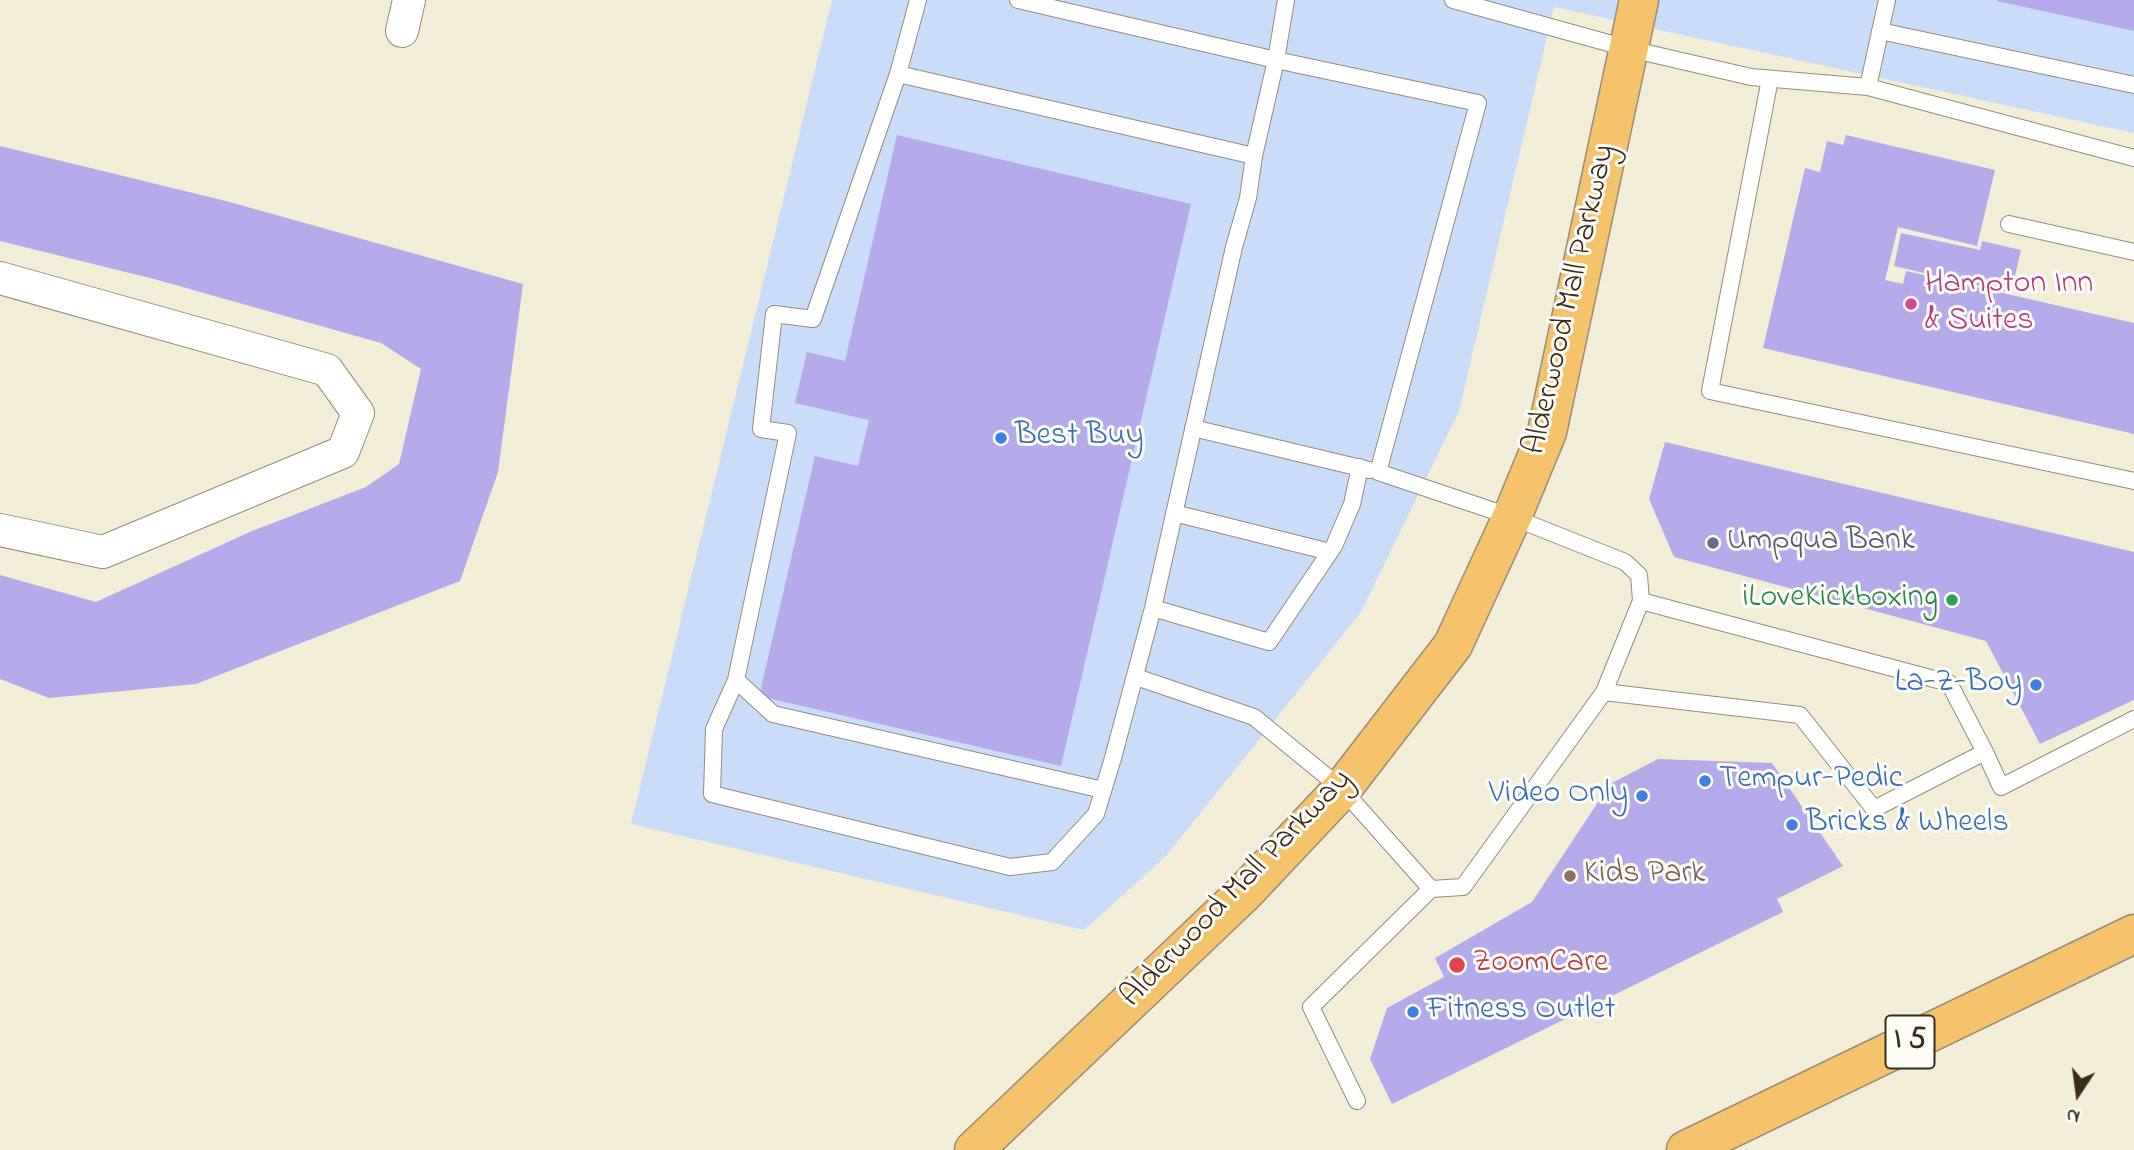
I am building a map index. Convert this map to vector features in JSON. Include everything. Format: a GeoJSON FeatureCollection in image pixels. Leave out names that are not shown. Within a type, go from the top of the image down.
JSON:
{"type":"FeatureCollection","features":[{"type":"Feature","properties":{"kind":"main road","name":"Alderwood Mall Parkway"},"geometry":{"type":"LineString","coordinates":[[974,1150],[1245,892],[1342,789],[1453,645],[1512,517],[1547,432],[1639,0]]}},
{"type":"Feature","properties":{"kind":"main road","name":"I 5"},"geometry":{"type":"LineString","coordinates":[[1686,1150],[2134,934]]}},
{"type":"Feature","properties":{"kind":"street"},"geometry":{"type":"LineString","coordinates":[[402,31],[410,0]]}},
{"type":"Feature","properties":{"kind":"street"},"geometry":{"type":"LineString","coordinates":[[0,278],[327,370],[358,413],[344,452],[103,552],[0,530]]}},
{"type":"Feature","properties":{"kind":"lane"},"geometry":{"type":"LineString","coordinates":[[918,0],[898,74],[813,319],[774,314],[761,429],[788,433],[736,680],[714,729],[712,794],[1010,867],[1052,862],[1096,814],[1153,608],[1234,247],[1248,198],[1286,0]]}},
{"type":"Feature","properties":{"kind":"lane"},"geometry":{"type":"LineString","coordinates":[[1018,0],[1276,60],[1478,103],[1378,472]]}},
{"type":"Feature","properties":{"kind":"lane"},"geometry":{"type":"LineString","coordinates":[[1453,0],[1492,5],[1630,49],[1751,77],[1868,87],[2134,158]]}},
{"type":"Feature","properties":{"kind":"lane"},"geometry":{"type":"LineString","coordinates":[[1868,87],[1887,0]]}},
{"type":"Feature","properties":{"kind":"lane"},"geometry":{"type":"LineString","coordinates":[[1880,31],[2134,85]]}},
{"type":"Feature","properties":{"kind":"lane"},"geometry":{"type":"LineString","coordinates":[[898,74],[1254,156]]}},
{"type":"Feature","properties":{"kind":"lane"},"geometry":{"type":"LineString","coordinates":[[1770,79],[1710,391],[2134,481]]}},
{"type":"Feature","properties":{"kind":"lane"},"geometry":{"type":"LineString","coordinates":[[2009,224],[2134,252]]}},
{"type":"Feature","properties":{"kind":"lane"},"geometry":{"type":"LineString","coordinates":[[1193,428],[1378,472],[1512,517],[1625,562],[1639,575],[1641,601],[1604,692],[1463,887],[1431,889],[1311,1007],[1357,1101]]}},
{"type":"Feature","properties":{"kind":"lane"},"geometry":{"type":"LineString","coordinates":[[1153,608],[1269,642],[1330,552],[1352,504],[1360,467]]}},
{"type":"Feature","properties":{"kind":"lane"},"geometry":{"type":"LineString","coordinates":[[1174,513],[1330,552]]}},
{"type":"Feature","properties":{"kind":"lane"},"geometry":{"type":"LineString","coordinates":[[1641,601],[1949,682],[2001,787],[2134,719]]}},
{"type":"Feature","properties":{"kind":"lane"},"geometry":{"type":"LineString","coordinates":[[1136,677],[1254,718],[1342,789],[1431,889]]}},
{"type":"Feature","properties":{"kind":"lane"},"geometry":{"type":"LineString","coordinates":[[736,680],[773,714],[1103,790]]}},
{"type":"Feature","properties":{"kind":"lane"},"geometry":{"type":"LineString","coordinates":[[1604,692],[1800,715],[1874,809],[1985,752]]}},
{"type":"Feature","properties":{"kind":"shaded area"},"geometry":{"type":"Polygon","coordinates":[[[832,0],[2134,0],[2134,133],[1554,7],[1459,411],[1361,612],[1166,856],[1084,930],[631,824],[832,0]]]}},
{"type":"Feature","properties":{"kind":"building"},"geometry":{"type":"Polygon","coordinates":[[[2134,0],[2134,31],[1997,1],[2134,0]]]}},
{"type":"Feature","properties":{"kind":"building","name":"Best Buy"},"geometry":{"type":"Polygon","coordinates":[[[897,135],[1191,204],[1061,766],[759,696],[815,456],[858,466],[869,420],[795,403],[807,352],[845,361],[897,135]]]}},
{"type":"Feature","properties":{"kind":"building","name":"Hampton Inn & Suites"},"geometry":{"type":"Polygon","coordinates":[[[1846,135],[1995,170],[1977,246],[1898,227],[1885,280],[1903,284],[1906,271],[2134,323],[2134,434],[1763,348],[1805,168],[1820,172],[1827,141],[1843,145],[1846,135]]]}},
{"type":"Feature","properties":{"kind":"building"},"geometry":{"type":"Polygon","coordinates":[[[0,146],[226,201],[523,284],[498,472],[460,581],[196,684],[49,698],[0,679],[0,575],[96,602],[252,531],[366,487],[399,464],[421,369],[381,343],[154,279],[0,241],[0,146]]]}},
{"type":"Feature","properties":{"kind":"building"},"geometry":{"type":"Polygon","coordinates":[[[1901,233],[1980,250],[1982,241],[2021,250],[2011,293],[1894,266],[1901,233]]]}},
{"type":"Feature","properties":{"kind":"building"},"geometry":{"type":"Polygon","coordinates":[[[1665,442],[2134,552],[2134,700],[2040,744],[1986,641],[1674,557],[1649,499],[1665,442]]]}},
{"type":"Feature","properties":{"kind":"building"},"geometry":{"type":"Polygon","coordinates":[[[1658,759],[1772,763],[1843,866],[1777,899],[1783,912],[1392,1104],[1370,1059],[1387,1008],[1444,977],[1435,958],[1532,902],[1610,784],[1658,759]]]}},
{"type":"Feature","properties":{"kind":"place","name":"Hampton Inn & Suites"},"geometry":{"type":"Point","coordinates":[1911,304]}},
{"type":"Feature","properties":{"kind":"place","name":"Best Buy"},"geometry":{"type":"Point","coordinates":[1001,438]}},
{"type":"Feature","properties":{"kind":"place","name":"Umpqua Bank"},"geometry":{"type":"Point","coordinates":[1713,543]}},
{"type":"Feature","properties":{"kind":"place","name":"iLoveKickboxing"},"geometry":{"type":"Point","coordinates":[1952,600]}},
{"type":"Feature","properties":{"kind":"place","name":"La-Z-Boy"},"geometry":{"type":"Point","coordinates":[2036,685]}},
{"type":"Feature","properties":{"kind":"place","name":"Tempur-Pedic"},"geometry":{"type":"Point","coordinates":[1705,781]}},
{"type":"Feature","properties":{"kind":"place","name":"Video Only"},"geometry":{"type":"Point","coordinates":[1642,796]}},
{"type":"Feature","properties":{"kind":"place","name":"Bricks & Wheels"},"geometry":{"type":"Point","coordinates":[1792,825]}},
{"type":"Feature","properties":{"kind":"place","name":"Kids Park"},"geometry":{"type":"Point","coordinates":[1570,876]}},
{"type":"Feature","properties":{"kind":"place","name":"ZoomCare"},"geometry":{"type":"Point","coordinates":[1457,965]}},
{"type":"Feature","properties":{"kind":"place","name":"Fitness Outlet"},"geometry":{"type":"Point","coordinates":[1413,1012]}}]}
